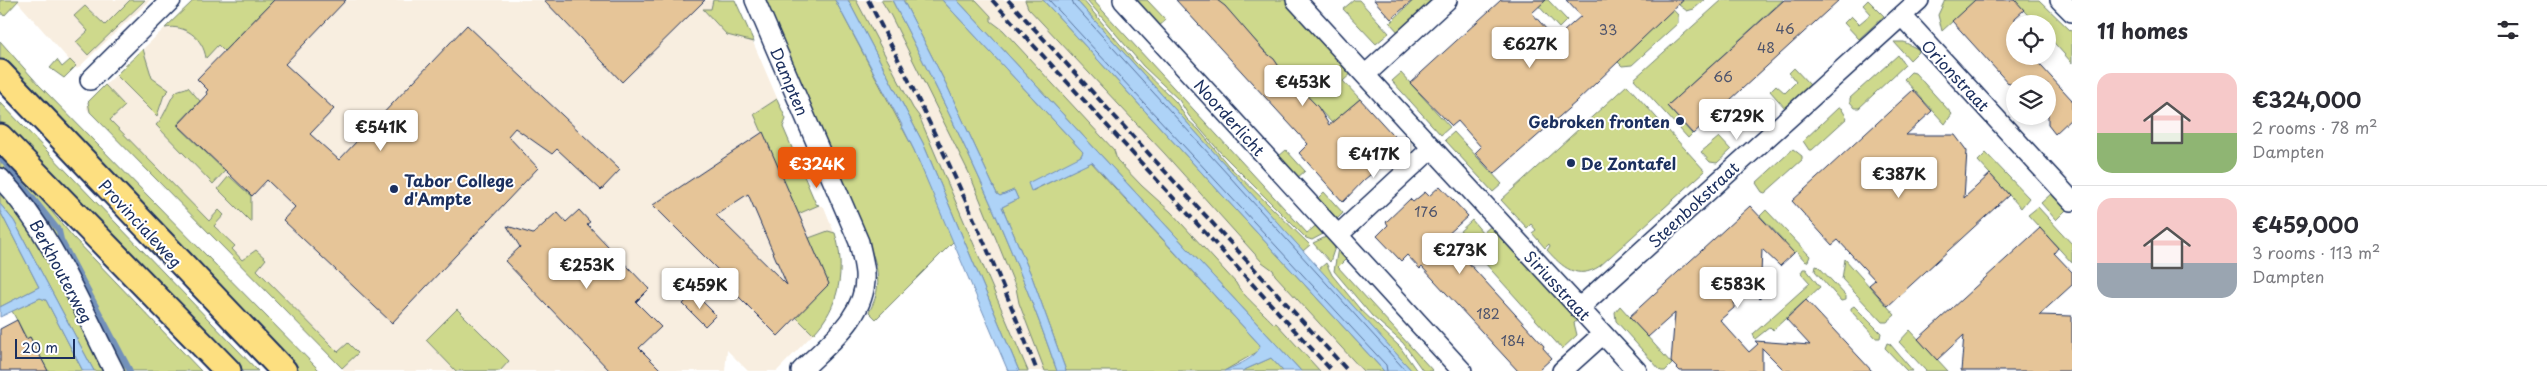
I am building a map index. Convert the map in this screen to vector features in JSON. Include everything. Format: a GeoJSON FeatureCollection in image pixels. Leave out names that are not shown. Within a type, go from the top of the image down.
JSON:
{"type":"FeatureCollection","features":[{"type":"Feature","properties":{"kind":"main road","name":"Provincialeweg"},"geometry":{"type":"LineString","coordinates":[[0,73],[284,371]]}},
{"type":"Feature","properties":{"kind":"main road"},"geometry":{"type":"LineString","coordinates":[[0,137],[228,371]]}},
{"type":"Feature","properties":{"kind":"street"},"geometry":{"type":"LineString","coordinates":[[90,80],[171,0]]}},
{"type":"Feature","properties":{"kind":"street","name":"Dampten"},"geometry":{"type":"LineString","coordinates":[[755,0],[858,242],[865,274],[862,297],[851,320],[801,371]]}},
{"type":"Feature","properties":{"kind":"street","name":"Noorderlicht"},"geometry":{"type":"LineString","coordinates":[[1123,0],[1462,371]]}},
{"type":"Feature","properties":{"kind":"street","name":"Siriusstraat"},"geometry":{"type":"LineString","coordinates":[[1296,0],[1637,371]]}},
{"type":"Feature","properties":{"kind":"street"},"geometry":{"type":"LineString","coordinates":[[1365,75],[1447,0]]}},
{"type":"Feature","properties":{"kind":"street","name":"Steenbokstraat"},"geometry":{"type":"LineString","coordinates":[[1579,308],[1919,0]]}},
{"type":"Feature","properties":{"kind":"street"},"geometry":{"type":"LineString","coordinates":[[2060,0],[2072,12]]}},
{"type":"Feature","properties":{"kind":"street","name":"Orionstraat"},"geometry":{"type":"LineString","coordinates":[[1902,16],[2072,200]]}},
{"type":"Feature","properties":{"kind":"street"},"geometry":{"type":"LineString","coordinates":[[1338,235],[1432,148]]}},
{"type":"Feature","properties":{"kind":"street","name":"Berkhouterweg"},"geometry":{"type":"LineString","coordinates":[[0,178],[32,216],[48,242],[114,371]]}},
{"type":"Feature","properties":{"kind":"street"},"geometry":{"type":"LineString","coordinates":[[1562,371],[1603,334]]}},
{"type":"Feature","properties":{"kind":"shaded area"},"geometry":{"type":"Polygon","coordinates":[[[16,0],[150,0],[77,69],[16,0]]]}},
{"type":"Feature","properties":{"kind":"shaded area","name":"Tabor College d'Ampte"},"geometry":{"type":"Polygon","coordinates":[[[194,0],[735,0],[786,119],[783,127],[816,204],[824,207],[838,242],[840,272],[838,287],[829,312],[818,329],[777,371],[748,371],[727,350],[725,371],[345,371],[87,109],[88,102],[194,0]]]}},
{"type":"Feature","properties":{"kind":"shaded area"},"geometry":{"type":"Polygon","coordinates":[[[848,0],[892,0],[980,175],[1057,371],[1019,371],[848,0]]]}},
{"type":"Feature","properties":{"kind":"shaded area"},"geometry":{"type":"Polygon","coordinates":[[[957,0],[1047,0],[1384,371],[1301,371],[957,0]]]}},
{"type":"Feature","properties":{"kind":"green space"},"geometry":{"type":"Polygon","coordinates":[[[0,0],[19,0],[4,16],[0,11],[0,0]]]}},
{"type":"Feature","properties":{"kind":"green space"},"geometry":{"type":"Polygon","coordinates":[[[130,0],[145,0],[88,55],[76,42],[88,31],[74,16],[85,6],[105,25],[130,0]]]}},
{"type":"Feature","properties":{"kind":"green space"},"geometry":{"type":"Polygon","coordinates":[[[194,0],[274,0],[224,51],[218,45],[206,58],[201,44],[192,34],[179,28],[165,28],[194,0]]]}},
{"type":"Feature","properties":{"kind":"green space"},"geometry":{"type":"Polygon","coordinates":[[[713,0],[735,0],[754,42],[727,35],[703,9],[711,9],[713,0]]]}},
{"type":"Feature","properties":{"kind":"green space"},"geometry":{"type":"Polygon","coordinates":[[[764,0],[835,0],[914,150],[954,241],[876,319],[869,312],[878,286],[874,258],[764,0]]]}},
{"type":"Feature","properties":{"kind":"green space"},"geometry":{"type":"Polygon","coordinates":[[[848,0],[856,0],[919,116],[1028,371],[1019,371],[923,143],[848,0]]]}},
{"type":"Feature","properties":{"kind":"green space"},"geometry":{"type":"Polygon","coordinates":[[[881,0],[892,0],[960,136],[1002,229],[1057,371],[1045,371],[1019,303],[1016,288],[970,175],[891,16],[881,0]]]}},
{"type":"Feature","properties":{"kind":"green space"},"geometry":{"type":"Polygon","coordinates":[[[903,0],[942,0],[1083,152],[1081,156],[1032,191],[1091,162],[1260,345],[1259,351],[1224,371],[1066,371],[1032,277],[1002,207],[1018,199],[1014,190],[1000,196],[997,194],[947,86],[903,0]]]}},
{"type":"Feature","properties":{"kind":"green space"},"geometry":{"type":"Polygon","coordinates":[[[957,0],[976,0],[991,16],[991,21],[1003,30],[1114,150],[1117,160],[1171,212],[1236,283],[1247,298],[1274,324],[1276,323],[1320,371],[1301,371],[957,0]]]}},
{"type":"Feature","properties":{"kind":"green space"},"geometry":{"type":"Polygon","coordinates":[[[1025,0],[1043,0],[1384,371],[1363,371],[1275,275],[1273,270],[1262,262],[1165,154],[1028,8],[1025,0]]]}},
{"type":"Feature","properties":{"kind":"green space"},"geometry":{"type":"Polygon","coordinates":[[[1076,0],[1083,0],[1135,62],[1176,102],[1187,119],[1199,130],[1228,165],[1310,245],[1303,251],[1076,0]]]}},
{"type":"Feature","properties":{"kind":"green space"},"geometry":{"type":"Polygon","coordinates":[[[1087,0],[1093,0],[1307,233],[1319,223],[1325,233],[1312,240],[1306,238],[1221,153],[1189,116],[1179,100],[1143,66],[1087,0]]]}},
{"type":"Feature","properties":{"kind":"green space"},"geometry":{"type":"Polygon","coordinates":[[[1133,0],[1147,0],[1166,20],[1158,27],[1133,0]]]}},
{"type":"Feature","properties":{"kind":"green space"},"geometry":{"type":"Polygon","coordinates":[[[1217,0],[1287,0],[1353,72],[1343,81],[1360,99],[1332,123],[1217,0]]]}},
{"type":"Feature","properties":{"kind":"green space"},"geometry":{"type":"Polygon","coordinates":[[[1354,0],[1359,0],[1389,33],[1376,44],[1343,9],[1354,0]]]}},
{"type":"Feature","properties":{"kind":"green space"},"geometry":{"type":"Polygon","coordinates":[[[1414,0],[1436,0],[1399,33],[1390,23],[1414,0]]]}},
{"type":"Feature","properties":{"kind":"green space"},"geometry":{"type":"Polygon","coordinates":[[[1533,0],[1548,0],[1567,20],[1559,28],[1533,0]]]}},
{"type":"Feature","properties":{"kind":"green space"},"geometry":{"type":"Polygon","coordinates":[[[1664,0],[1678,15],[1678,23],[1632,65],[1622,66],[1617,61],[1664,0]]]}},
{"type":"Feature","properties":{"kind":"green space"},"geometry":{"type":"Polygon","coordinates":[[[1684,0],[1704,0],[1694,9],[1687,11],[1679,5],[1684,0]]]}},
{"type":"Feature","properties":{"kind":"green space"},"geometry":{"type":"Polygon","coordinates":[[[1722,0],[1783,0],[1667,106],[1692,134],[1688,138],[1634,79],[1722,0]]]}},
{"type":"Feature","properties":{"kind":"green space"},"geometry":{"type":"Polygon","coordinates":[[[1868,0],[1884,16],[1859,39],[1844,23],[1851,16],[1859,24],[1871,14],[1863,5],[1868,0]]]}},
{"type":"Feature","properties":{"kind":"green space"},"geometry":{"type":"Polygon","coordinates":[[[1945,0],[1976,0],[1942,31],[1938,15],[1945,0]]]}},
{"type":"Feature","properties":{"kind":"green space"},"geometry":{"type":"Polygon","coordinates":[[[2014,0],[2039,0],[2054,15],[2028,15],[2014,0]]]}},
{"type":"Feature","properties":{"kind":"green space"},"geometry":{"type":"Polygon","coordinates":[[[2056,16],[2072,32],[2072,63],[2056,45],[2056,16]]]}},
{"type":"Feature","properties":{"kind":"green space"},"geometry":{"type":"Polygon","coordinates":[[[0,41],[39,85],[320,371],[300,371],[0,67],[0,41]]]}},
{"type":"Feature","properties":{"kind":"green space"},"geometry":{"type":"Polygon","coordinates":[[[1894,42],[1904,42],[1920,50],[1910,60],[1894,42]]]}},
{"type":"Feature","properties":{"kind":"green space"},"geometry":{"type":"Polygon","coordinates":[[[143,49],[152,78],[169,90],[164,95],[157,116],[116,75],[143,49]]]}},
{"type":"Feature","properties":{"kind":"green space"},"geometry":{"type":"Polygon","coordinates":[[[1898,55],[1905,65],[1859,108],[1855,108],[1850,102],[1850,98],[1898,55]]]}},
{"type":"Feature","properties":{"kind":"green space"},"geometry":{"type":"Polygon","coordinates":[[[57,60],[62,67],[70,60],[76,66],[64,78],[50,68],[57,60]]]}},
{"type":"Feature","properties":{"kind":"green space"},"geometry":{"type":"Polygon","coordinates":[[[1794,68],[1810,85],[1785,108],[1770,91],[1776,85],[1785,93],[1796,82],[1789,73],[1794,68]]]}},
{"type":"Feature","properties":{"kind":"green space"},"geometry":{"type":"Polygon","coordinates":[[[1911,72],[1915,73],[1952,114],[1945,124],[1904,79],[1911,72]]]}},
{"type":"Feature","properties":{"kind":"green space"},"geometry":{"type":"Polygon","coordinates":[[[1401,73],[1450,127],[1441,135],[1392,81],[1401,73]]]}},
{"type":"Feature","properties":{"kind":"green space"},"geometry":{"type":"Polygon","coordinates":[[[105,85],[125,106],[110,120],[209,221],[219,210],[224,215],[214,226],[235,246],[232,249],[242,260],[256,250],[266,259],[257,270],[338,352],[348,343],[358,353],[342,368],[90,112],[88,102],[105,85]]]}},
{"type":"Feature","properties":{"kind":"green space"},"geometry":{"type":"Polygon","coordinates":[[[1627,85],[1705,171],[1600,266],[1584,272],[1570,270],[1558,262],[1547,250],[1550,246],[1549,244],[1545,248],[1532,233],[1536,230],[1531,224],[1527,228],[1501,200],[1627,85]]]}},
{"type":"Feature","properties":{"kind":"green space"},"geometry":{"type":"Polygon","coordinates":[[[188,87],[200,101],[177,125],[225,171],[213,184],[156,125],[163,117],[174,94],[178,90],[188,87]]]}},
{"type":"Feature","properties":{"kind":"green space"},"geometry":{"type":"Polygon","coordinates":[[[777,99],[786,119],[783,127],[816,204],[819,205],[798,214],[754,114],[777,99]]]}},
{"type":"Feature","properties":{"kind":"green space"},"geometry":{"type":"Polygon","coordinates":[[[0,102],[258,371],[243,371],[0,124],[0,102]]]}},
{"type":"Feature","properties":{"kind":"green space"},"geometry":{"type":"Polygon","coordinates":[[[1838,108],[1841,108],[1847,118],[1812,150],[1809,150],[1803,141],[1838,108]]]}},
{"type":"Feature","properties":{"kind":"green space"},"geometry":{"type":"Polygon","coordinates":[[[1454,132],[1502,184],[1493,192],[1445,140],[1454,132]]]}},
{"type":"Feature","properties":{"kind":"green space"},"geometry":{"type":"Polygon","coordinates":[[[1719,137],[1731,150],[1717,163],[1710,162],[1701,152],[1719,137]]]}},
{"type":"Feature","properties":{"kind":"green space"},"geometry":{"type":"Polygon","coordinates":[[[1793,149],[1802,156],[1802,160],[1765,193],[1762,192],[1756,183],[1793,149]]]}},
{"type":"Feature","properties":{"kind":"green space"},"geometry":{"type":"Polygon","coordinates":[[[0,150],[73,237],[201,371],[122,371],[0,169],[0,150]]]}},
{"type":"Feature","properties":{"kind":"green space"},"geometry":{"type":"Polygon","coordinates":[[[1286,150],[1305,171],[1297,178],[1278,157],[1286,150]]]}},
{"type":"Feature","properties":{"kind":"green space"},"geometry":{"type":"Polygon","coordinates":[[[1986,153],[2029,198],[2021,208],[1978,161],[1986,153]]]}},
{"type":"Feature","properties":{"kind":"green space"},"geometry":{"type":"Polygon","coordinates":[[[229,176],[251,196],[251,222],[218,189],[229,176]]]}},
{"type":"Feature","properties":{"kind":"green space"},"geometry":{"type":"Polygon","coordinates":[[[0,186],[18,206],[109,371],[94,371],[14,221],[0,204],[0,186]]]}},
{"type":"Feature","properties":{"kind":"green space"},"geometry":{"type":"Polygon","coordinates":[[[1324,192],[1343,213],[1336,220],[1317,199],[1324,192]]]}},
{"type":"Feature","properties":{"kind":"green space"},"geometry":{"type":"Polygon","coordinates":[[[2052,193],[2067,209],[2056,220],[2041,203],[2052,193]]]}},
{"type":"Feature","properties":{"kind":"green space"},"geometry":{"type":"Polygon","coordinates":[[[2038,207],[2072,244],[2072,263],[2028,215],[2038,207]]]}},
{"type":"Feature","properties":{"kind":"green space"},"geometry":{"type":"Polygon","coordinates":[[[1766,210],[1810,256],[1808,261],[1806,262],[1796,251],[1789,258],[1779,248],[1785,242],[1760,216],[1766,210]]]}},
{"type":"Feature","properties":{"kind":"green space"},"geometry":{"type":"Polygon","coordinates":[[[0,211],[39,287],[0,307],[0,211]]]}},
{"type":"Feature","properties":{"kind":"green space"},"geometry":{"type":"Polygon","coordinates":[[[1472,220],[1483,233],[1492,225],[1579,319],[1574,323],[1577,335],[1562,349],[1458,233],[1472,220]]]}},
{"type":"Feature","properties":{"kind":"green space"},"geometry":{"type":"Polygon","coordinates":[[[828,231],[835,233],[840,260],[840,273],[835,299],[829,312],[813,334],[796,317],[809,238],[828,231]]]}},
{"type":"Feature","properties":{"kind":"green space"},"geometry":{"type":"Polygon","coordinates":[[[1328,236],[1336,244],[1330,262],[1313,243],[1328,236]]]}},
{"type":"Feature","properties":{"kind":"green space"},"geometry":{"type":"Polygon","coordinates":[[[1338,248],[1349,256],[1338,267],[1433,371],[1423,371],[1403,343],[1372,316],[1334,271],[1338,248]]]}},
{"type":"Feature","properties":{"kind":"green space"},"geometry":{"type":"Polygon","coordinates":[[[1845,259],[1895,315],[1887,322],[1882,322],[1842,279],[1845,259]]]}},
{"type":"Feature","properties":{"kind":"green space"},"geometry":{"type":"Polygon","coordinates":[[[1326,263],[1332,275],[1359,308],[1400,347],[1417,371],[1412,371],[1319,269],[1326,263]]]}},
{"type":"Feature","properties":{"kind":"green space"},"geometry":{"type":"Polygon","coordinates":[[[1816,266],[1846,296],[1846,300],[1841,301],[1815,271],[1816,266]]]}},
{"type":"Feature","properties":{"kind":"green space"},"geometry":{"type":"Polygon","coordinates":[[[1803,269],[1806,269],[1820,287],[1773,330],[1770,327],[1755,339],[1753,334],[1810,283],[1801,273],[1803,269]]]}},
{"type":"Feature","properties":{"kind":"green space"},"geometry":{"type":"Polygon","coordinates":[[[40,298],[46,300],[83,371],[48,371],[30,337],[27,339],[12,311],[40,298]]]}},
{"type":"Feature","properties":{"kind":"green space"},"geometry":{"type":"Polygon","coordinates":[[[1620,306],[1672,364],[1665,371],[1661,371],[1616,321],[1615,312],[1620,306]]]}},
{"type":"Feature","properties":{"kind":"green space"},"geometry":{"type":"Polygon","coordinates":[[[1854,306],[1881,333],[1880,338],[1876,338],[1851,311],[1851,308],[1854,306]]]}},
{"type":"Feature","properties":{"kind":"green space"},"geometry":{"type":"Polygon","coordinates":[[[457,309],[509,361],[500,371],[456,371],[426,340],[457,309]]]}},
{"type":"Feature","properties":{"kind":"green space"},"geometry":{"type":"Polygon","coordinates":[[[1910,330],[1948,371],[1926,371],[1899,342],[1910,330]]]}},
{"type":"Feature","properties":{"kind":"green space"},"geometry":{"type":"Polygon","coordinates":[[[1887,343],[1890,344],[1913,371],[1907,371],[1885,348],[1887,343]]]}},
{"type":"Feature","properties":{"kind":"green space"},"geometry":{"type":"Polygon","coordinates":[[[1271,358],[1283,371],[1242,371],[1271,358]]]}},
{"type":"Feature","properties":{"kind":"water"},"geometry":{"type":"Polygon","coordinates":[[[835,0],[848,0],[923,143],[1019,371],[1008,371],[914,150],[903,128],[901,129],[902,125],[835,0]]]}},
{"type":"Feature","properties":{"kind":"water"},"geometry":{"type":"Polygon","coordinates":[[[892,0],[903,0],[947,86],[997,194],[1000,196],[1014,190],[1018,199],[1002,207],[1032,277],[1066,371],[1057,371],[1002,229],[960,136],[892,0]]]}},
{"type":"Feature","properties":{"kind":"water"},"geometry":{"type":"Polygon","coordinates":[[[942,0],[957,0],[1301,371],[1283,371],[1271,358],[1242,371],[1224,371],[1251,358],[1260,345],[1092,162],[1031,191],[1028,183],[1081,156],[1083,152],[942,0]]]}},
{"type":"Feature","properties":{"kind":"water"},"geometry":{"type":"Polygon","coordinates":[[[1043,0],[1076,0],[1412,371],[1384,371],[1043,0]]]}},
{"type":"Feature","properties":{"kind":"water"},"geometry":{"type":"Polygon","coordinates":[[[0,204],[14,221],[94,371],[83,371],[46,300],[40,298],[0,317],[0,307],[39,287],[0,211],[0,204]]]}},
{"type":"Feature","properties":{"kind":"building"},"geometry":{"type":"Polygon","coordinates":[[[274,0],[346,0],[285,64],[334,109],[310,134],[339,160],[467,25],[620,170],[601,190],[557,149],[552,154],[515,128],[508,136],[538,168],[392,323],[283,220],[295,207],[267,180],[252,196],[178,125],[207,94],[208,90],[197,79],[274,0]]]}},
{"type":"Feature","properties":{"kind":"building"},"geometry":{"type":"Polygon","coordinates":[[[544,0],[705,0],[622,82],[544,0]]]}},
{"type":"Feature","properties":{"kind":"building"},"geometry":{"type":"Polygon","coordinates":[[[1176,0],[1217,0],[1225,6],[1265,52],[1274,59],[1280,68],[1318,107],[1329,125],[1360,99],[1402,145],[1343,202],[1299,153],[1308,144],[1176,0]]]}},
{"type":"Feature","properties":{"kind":"building"},"geometry":{"type":"Polygon","coordinates":[[[1374,0],[1413,0],[1391,19],[1374,0]]]}},
{"type":"Feature","properties":{"kind":"building"},"geometry":{"type":"Polygon","coordinates":[[[1501,0],[1546,0],[1532,13],[1555,39],[1581,16],[1566,0],[1683,0],[1576,102],[1494,174],[1475,153],[1481,147],[1458,121],[1452,126],[1410,83],[1501,0]]]}},
{"type":"Feature","properties":{"kind":"building"},"geometry":{"type":"Polygon","coordinates":[[[1784,0],[1839,0],[1693,134],[1667,106],[1784,0]]]}},
{"type":"Feature","properties":{"kind":"building"},"geometry":{"type":"Polygon","coordinates":[[[1975,0],[2015,0],[2024,10],[2018,15],[2006,15],[2006,65],[2040,65],[2049,75],[2006,75],[2006,81],[1952,21],[1975,0]]]}},
{"type":"Feature","properties":{"kind":"building"},"geometry":{"type":"Polygon","coordinates":[[[2056,82],[2072,100],[2072,118],[2055,134],[2048,125],[2056,125],[2056,82]]]}},
{"type":"Feature","properties":{"kind":"building"},"geometry":{"type":"Polygon","coordinates":[[[1913,90],[1932,111],[1906,135],[1955,135],[1967,151],[1964,198],[1990,174],[2009,195],[1888,306],[1869,285],[1875,280],[1838,240],[1832,245],[1792,201],[1913,90]]]}},
{"type":"Feature","properties":{"kind":"building"},"geometry":{"type":"Polygon","coordinates":[[[763,132],[829,284],[778,336],[736,294],[739,291],[653,205],[763,132]],[[748,194],[716,215],[787,285],[748,194]]]}},
{"type":"Feature","properties":{"kind":"building"},"geometry":{"type":"Polygon","coordinates":[[[1440,186],[1468,216],[1445,237],[1544,346],[1543,348],[1552,358],[1538,371],[1518,371],[1422,267],[1420,269],[1407,255],[1401,261],[1377,236],[1388,225],[1386,222],[1410,199],[1413,202],[1425,192],[1429,196],[1440,186]]]}},
{"type":"Feature","properties":{"kind":"building"},"geometry":{"type":"Polygon","coordinates":[[[1750,206],[1794,253],[1780,266],[1762,249],[1760,299],[1736,270],[1734,308],[1720,320],[1749,352],[1758,344],[1755,341],[1810,345],[1786,319],[1806,300],[1872,371],[1785,371],[1762,348],[1762,371],[1680,371],[1671,362],[1675,313],[1648,337],[1629,317],[1750,206]]]}},
{"type":"Feature","properties":{"kind":"building"},"geometry":{"type":"Polygon","coordinates":[[[579,210],[590,222],[587,224],[649,289],[636,302],[661,327],[639,348],[662,371],[610,371],[505,261],[520,247],[507,226],[533,234],[557,212],[566,222],[579,210]]]}},
{"type":"Feature","properties":{"kind":"building"},"geometry":{"type":"Polygon","coordinates":[[[2040,228],[2058,248],[2054,253],[2072,272],[2072,285],[2039,315],[2072,316],[2072,371],[1961,371],[1964,335],[1937,360],[1918,339],[2040,228]]]}},
{"type":"Feature","properties":{"kind":"building"},"geometry":{"type":"Polygon","coordinates":[[[694,293],[716,315],[705,326],[683,304],[694,293]]]}},
{"type":"Feature","properties":{"kind":"building"},"geometry":{"type":"Polygon","coordinates":[[[17,320],[26,339],[30,337],[48,371],[0,371],[0,329],[17,320]]]}},
{"type":"Feature","properties":{"kind":"waterway"},"geometry":{"type":"LineString","coordinates":[[0,157],[59,231],[61,240],[130,371]]}},
{"type":"Feature","properties":{"kind":"railway"},"geometry":{"type":"LineString","coordinates":[[868,0],[958,183],[999,276],[1037,371]]}},
{"type":"Feature","properties":{"kind":"railway"},"geometry":{"type":"LineString","coordinates":[[992,0],[1332,371]]}},
{"type":"Feature","properties":{"kind":"railway"},"geometry":{"type":"LineString","coordinates":[[1008,0],[1348,371]]}},
{"type":"Feature","properties":{"kind":"place","name":"Gebroken fronten"},"geometry":{"type":"Point","coordinates":[1680,121]}},
{"type":"Feature","properties":{"kind":"place","name":"De Zontafel"},"geometry":{"type":"Point","coordinates":[1571,163]}},
{"type":"Feature","properties":{"kind":"place","name":"Tabor College d'Ampte"},"geometry":{"type":"Point","coordinates":[394,189]}}]}
